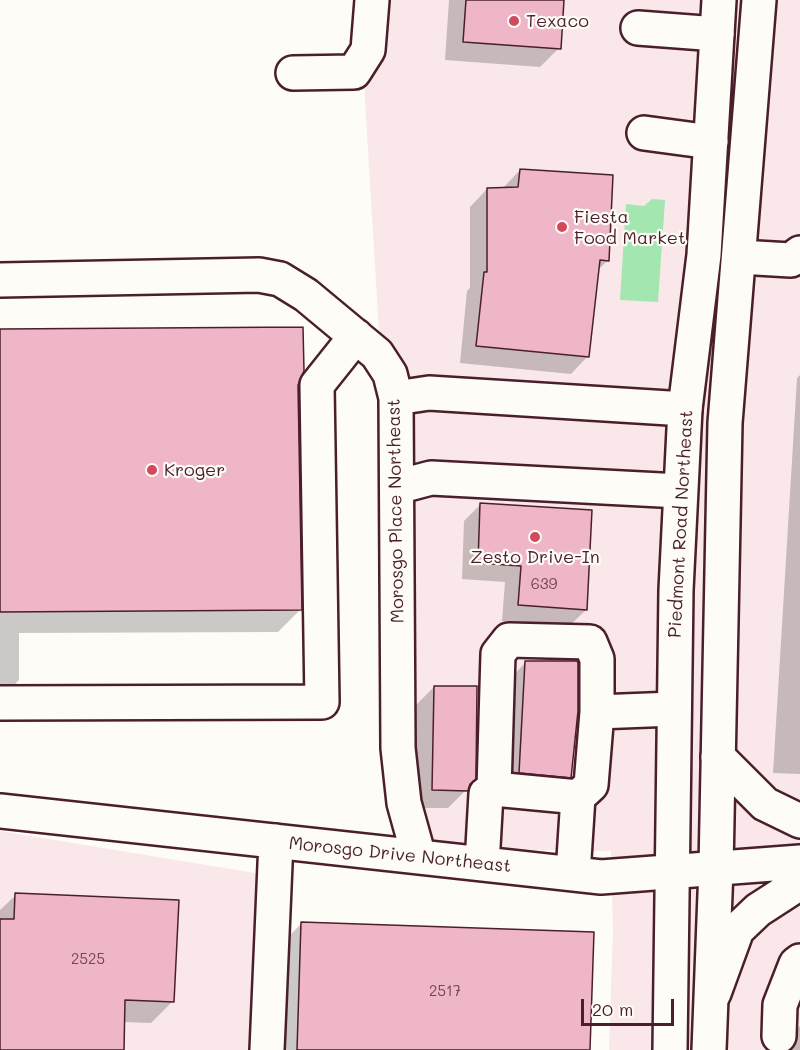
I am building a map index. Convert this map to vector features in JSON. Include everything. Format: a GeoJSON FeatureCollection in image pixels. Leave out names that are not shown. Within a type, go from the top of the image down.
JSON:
{"type":"FeatureCollection","features":[{"type":"Feature","properties":{"kind":"main road"},"geometry":{"type":"LineString","coordinates":[[293,73],[354,72],[368,50],[372,0]]}},
{"type":"Feature","properties":{"kind":"main road","name":"Piedmont Road Northeast"},"geometry":{"type":"LineString","coordinates":[[670,1050],[676,590],[680,491],[685,409],[704,255],[719,0]]}},
{"type":"Feature","properties":{"kind":"main road"},"geometry":{"type":"LineString","coordinates":[[709,1050],[716,868],[725,423],[759,0]]}},
{"type":"Feature","properties":{"kind":"main road"},"geometry":{"type":"LineString","coordinates":[[638,28],[717,34]]}},
{"type":"Feature","properties":{"kind":"main road"},"geometry":{"type":"LineString","coordinates":[[644,133],[711,142]]}},
{"type":"Feature","properties":{"kind":"main road"},"geometry":{"type":"LineString","coordinates":[[739,257],[797,261]]}},
{"type":"Feature","properties":{"kind":"main road","name":"Morosgo Place Northeast"},"geometry":{"type":"LineString","coordinates":[[0,280],[259,275],[280,279],[306,295],[377,354],[390,374],[396,398],[398,748],[404,803],[418,857]]}},
{"type":"Feature","properties":{"kind":"main road"},"geometry":{"type":"LineString","coordinates":[[0,703],[322,702],[317,385],[356,336]]}},
{"type":"Feature","properties":{"kind":"main road"},"geometry":{"type":"LineString","coordinates":[[396,398],[429,393],[685,409]]}},
{"type":"Feature","properties":{"kind":"main road"},"geometry":{"type":"LineString","coordinates":[[397,487],[431,478],[680,491]]}},
{"type":"Feature","properties":{"kind":"main road"},"geometry":{"type":"LineString","coordinates":[[482,864],[486,794],[494,789],[578,796],[591,785],[597,712],[597,659],[590,642],[509,640],[498,654],[494,789]]}},
{"type":"Feature","properties":{"kind":"main road"},"geometry":{"type":"LineString","coordinates":[[597,712],[674,709]]}},
{"type":"Feature","properties":{"kind":"main road"},"geometry":{"type":"LineString","coordinates":[[718,757],[765,804],[800,820]]}},
{"type":"Feature","properties":{"kind":"main road"},"geometry":{"type":"LineString","coordinates":[[573,874],[578,796]]}},
{"type":"Feature","properties":{"kind":"main road","name":"Morosgo Drive Northeast"},"geometry":{"type":"LineString","coordinates":[[0,811],[600,877],[800,862]]}},
{"type":"Feature","properties":{"kind":"main road"},"geometry":{"type":"LineString","coordinates":[[267,1050],[276,841]]}},
{"type":"Feature","properties":{"kind":"main road"},"geometry":{"type":"LineString","coordinates":[[711,1000],[737,930],[758,910],[800,883]]}},
{"type":"Feature","properties":{"kind":"main road"},"geometry":{"type":"LineString","coordinates":[[779,1036],[780,1005],[796,964],[800,961]]}},
{"type":"Feature","properties":{"kind":"shaded area"},"geometry":{"type":"Polygon","coordinates":[[[359,0],[800,0],[800,1050],[609,1050],[613,931],[611,851],[410,848],[359,0]]]}},
{"type":"Feature","properties":{"kind":"shaded area"},"geometry":{"type":"Polygon","coordinates":[[[0,831],[291,879],[283,1050],[0,1050],[0,831]]]}},
{"type":"Feature","properties":{"kind":"green space"},"geometry":{"type":"Polygon","coordinates":[[[652,199],[665,200],[658,302],[620,300],[626,204],[644,206],[652,199]]]}},
{"type":"Feature","properties":{"kind":"building","name":"Texaco"},"geometry":{"type":"Polygon","coordinates":[[[466,0],[564,0],[561,49],[463,42],[466,0]]]}},
{"type":"Feature","properties":{"kind":"building"},"geometry":{"type":"Polygon","coordinates":[[[520,169],[613,175],[609,261],[600,260],[589,357],[476,346],[484,272],[487,272],[487,188],[518,187],[520,169]]]}},
{"type":"Feature","properties":{"kind":"building","name":"Kroger"},"geometry":{"type":"Polygon","coordinates":[[[303,327],[304,371],[298,385],[302,610],[0,612],[0,329],[303,327]]]}},
{"type":"Feature","properties":{"kind":"building","name":"Zesto Drive-In"},"geometry":{"type":"Polygon","coordinates":[[[480,503],[592,510],[587,610],[518,605],[521,566],[478,563],[480,503]]]}},
{"type":"Feature","properties":{"kind":"building"},"geometry":{"type":"Polygon","coordinates":[[[525,661],[577,661],[578,663],[578,711],[571,778],[519,773],[525,661]]]}},
{"type":"Feature","properties":{"kind":"building"},"geometry":{"type":"Polygon","coordinates":[[[434,686],[477,686],[476,779],[470,784],[468,791],[432,790],[434,686]]]}},
{"type":"Feature","properties":{"kind":"building"},"geometry":{"type":"Polygon","coordinates":[[[15,893],[179,900],[174,1002],[125,1000],[124,1050],[0,1050],[0,919],[14,919],[15,893]]]}},
{"type":"Feature","properties":{"kind":"building"},"geometry":{"type":"Polygon","coordinates":[[[301,922],[594,932],[590,1050],[297,1050],[301,922]]]}},
{"type":"Feature","properties":{"kind":"place","name":"Texaco"},"geometry":{"type":"Point","coordinates":[514,21]}},
{"type":"Feature","properties":{"kind":"place","name":"Fiesta Food Market"},"geometry":{"type":"Point","coordinates":[562,227]}},
{"type":"Feature","properties":{"kind":"place","name":"Kroger"},"geometry":{"type":"Point","coordinates":[152,470]}},
{"type":"Feature","properties":{"kind":"place","name":"Zesto Drive-In"},"geometry":{"type":"Point","coordinates":[535,537]}}]}
